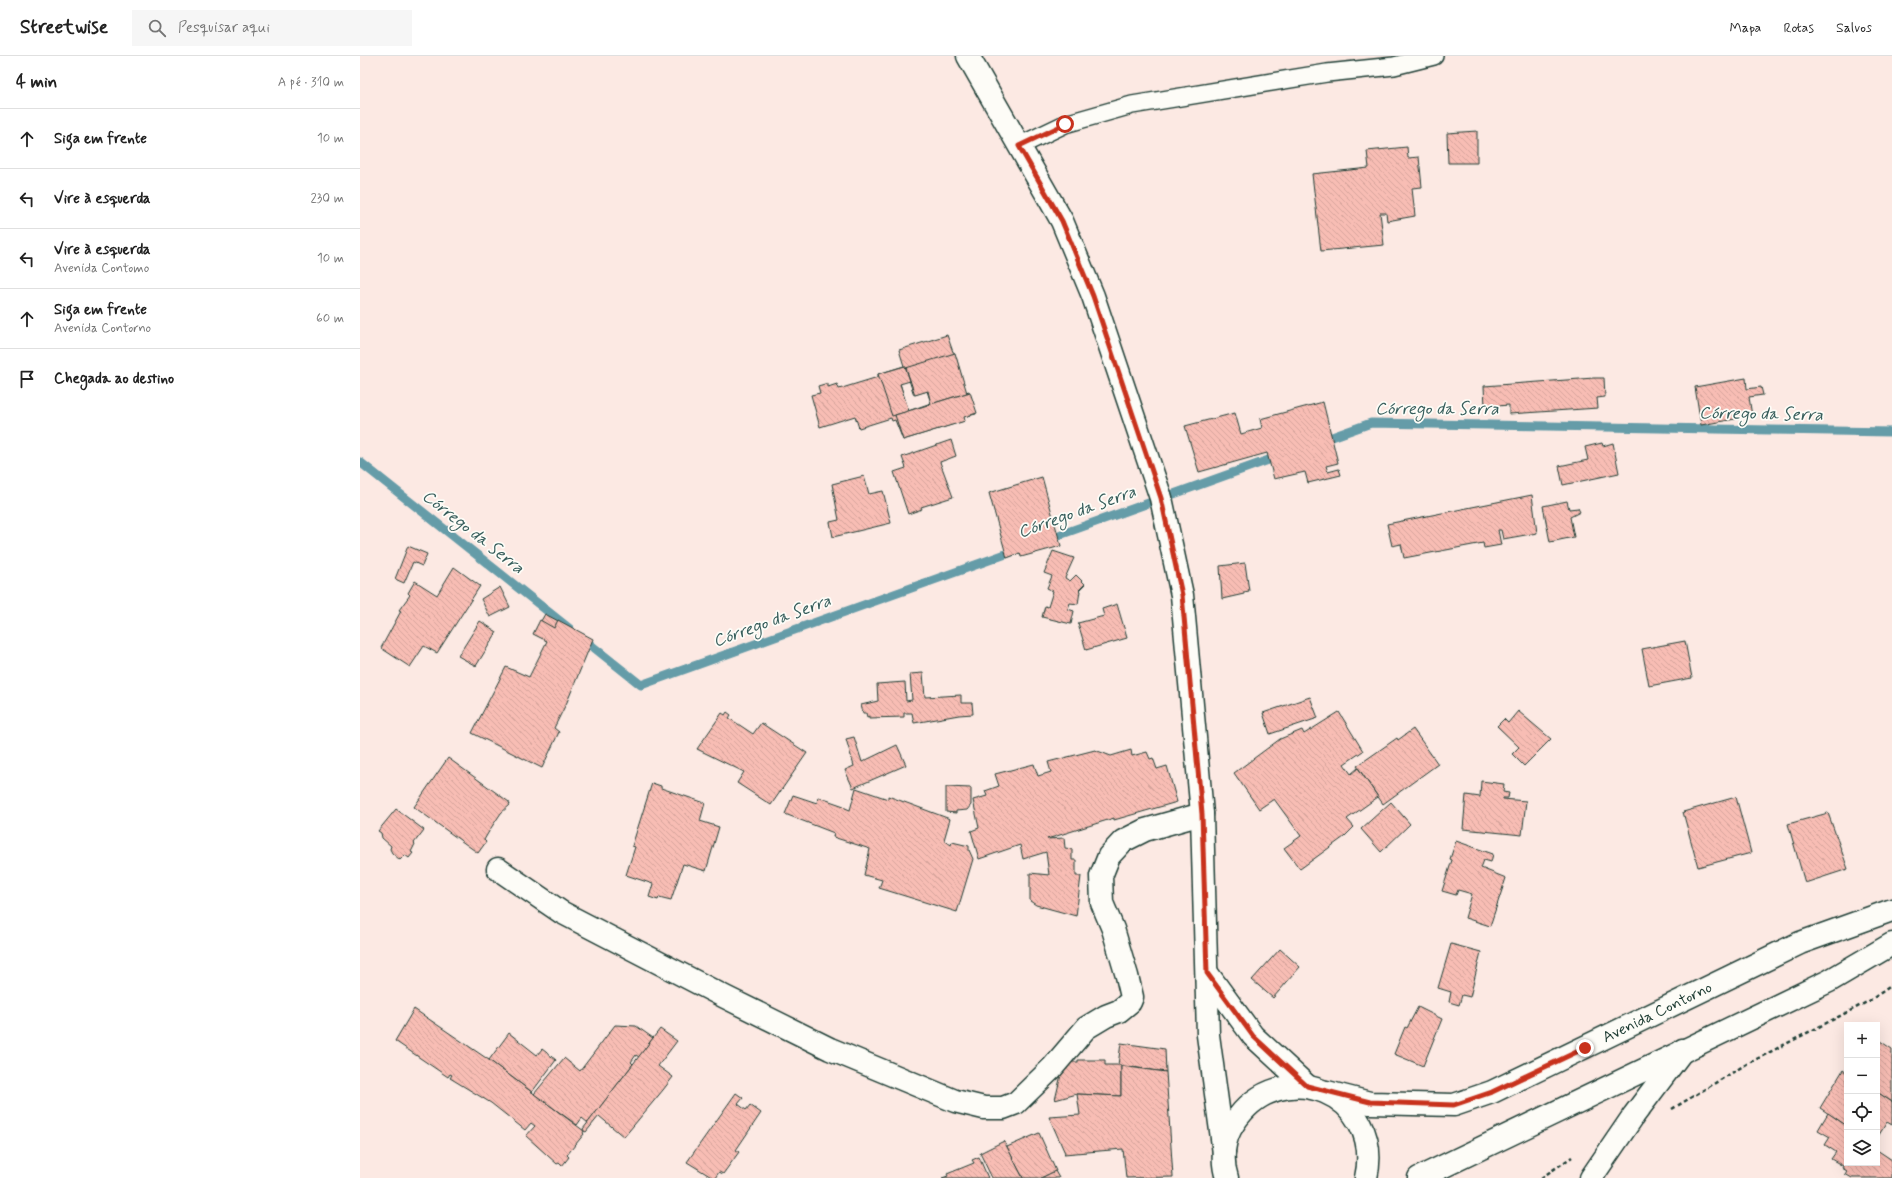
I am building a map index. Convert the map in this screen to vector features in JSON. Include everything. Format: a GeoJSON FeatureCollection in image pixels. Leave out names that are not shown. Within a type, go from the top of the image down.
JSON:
{"type":"FeatureCollection","features":[{"type":"Feature","properties":{"kind":"main road"},"geometry":{"type":"LineString","coordinates":[[968,56],[1062,221],[1093,296],[1161,498],[1182,595],[1202,814],[1208,1035],[1225,1170]]}},
{"type":"Feature","properties":{"kind":"main road"},"geometry":{"type":"LineString","coordinates":[[498,869],[561,912],[725,997],[830,1049],[955,1101],[984,1108],[1003,1108],[1021,1098],[1052,1068],[1086,1028],[1106,1016],[1119,1011],[1130,1002],[1132,997],[1127,976],[1113,929],[1102,903],[1101,876],[1109,856],[1123,842],[1145,830],[1202,814]]}},
{"type":"Feature","properties":{"kind":"main road","name":"Avenida Contorno"},"geometry":{"type":"LineString","coordinates":[[1327,1092],[1370,1102],[1454,1105],[1492,1092],[1800,943],[1892,910]]}},
{"type":"Feature","properties":{"kind":"main road"},"geometry":{"type":"LineString","coordinates":[[1419,1178],[1829,980],[1892,944]]}},
{"type":"Feature","properties":{"kind":"main road"},"geometry":{"type":"LineString","coordinates":[[1207,973],[1253,1036],[1307,1086]]}},
{"type":"Feature","properties":{"kind":"main road"},"geometry":{"type":"LineString","coordinates":[[1591,1178],[1634,1115],[1683,1050]]}},
{"type":"Feature","properties":{"kind":"main road"},"geometry":{"type":"LineString","coordinates":[[1225,1170],[1229,1130],[1242,1110],[1260,1095],[1282,1087],[1307,1086],[1327,1092],[1346,1104],[1359,1121],[1368,1142],[1369,1163],[1366,1178]]}},
{"type":"Feature","properties":{"kind":"lane"},"geometry":{"type":"LineString","coordinates":[[1019,146],[1065,124],[1132,105],[1327,73],[1394,66],[1434,56]]}},
{"type":"Feature","properties":{"kind":"path"},"geometry":{"type":"LineString","coordinates":[[1634,1115],[1675,1108],[1745,1065],[1869,1001],[1892,985]]}},
{"type":"Feature","properties":{"kind":"path"},"geometry":{"type":"LineString","coordinates":[[1540,1178],[1578,1153]]}},
{"type":"Feature","properties":{"kind":"building"},"geometry":{"type":"Polygon","coordinates":[[[1477,131],[1477,163],[1448,163],[1447,133],[1477,131]]]}},
{"type":"Feature","properties":{"kind":"building"},"geometry":{"type":"Polygon","coordinates":[[[1407,147],[1408,158],[1419,157],[1422,187],[1412,188],[1415,216],[1387,221],[1386,213],[1380,213],[1384,245],[1321,251],[1312,174],[1369,168],[1367,151],[1407,147]]]}},
{"type":"Feature","properties":{"kind":"building"},"geometry":{"type":"Polygon","coordinates":[[[947,335],[956,357],[966,392],[969,391],[976,414],[963,417],[964,421],[903,440],[895,420],[892,421],[891,418],[859,428],[855,416],[820,427],[811,395],[820,393],[818,386],[828,383],[828,387],[837,384],[839,389],[878,377],[878,374],[904,366],[899,350],[947,335]],[[909,380],[900,383],[908,411],[931,403],[927,391],[914,395],[909,380]]]}},
{"type":"Feature","properties":{"kind":"building"},"geometry":{"type":"Polygon","coordinates":[[[955,353],[967,393],[931,404],[928,391],[915,395],[906,368],[955,353]]]}},
{"type":"Feature","properties":{"kind":"building"},"geometry":{"type":"Polygon","coordinates":[[[905,366],[910,381],[900,384],[909,411],[892,416],[878,374],[905,366]]]}},
{"type":"Feature","properties":{"kind":"building"},"geometry":{"type":"Polygon","coordinates":[[[1604,378],[1605,397],[1597,398],[1598,408],[1509,414],[1509,405],[1485,407],[1484,386],[1604,378]]]}},
{"type":"Feature","properties":{"kind":"building"},"geometry":{"type":"Polygon","coordinates":[[[1746,378],[1747,389],[1761,387],[1763,395],[1749,397],[1752,416],[1701,425],[1695,387],[1746,378]]]}},
{"type":"Feature","properties":{"kind":"building"},"geometry":{"type":"Polygon","coordinates":[[[970,392],[977,413],[964,417],[965,421],[903,440],[895,415],[970,392]]]}},
{"type":"Feature","properties":{"kind":"building"},"geometry":{"type":"Polygon","coordinates":[[[1323,402],[1338,463],[1326,466],[1328,472],[1339,469],[1341,475],[1308,483],[1305,472],[1274,479],[1267,453],[1199,472],[1185,426],[1235,413],[1241,434],[1262,428],[1260,419],[1323,402]]]}},
{"type":"Feature","properties":{"kind":"building"},"geometry":{"type":"Polygon","coordinates":[[[951,440],[956,456],[940,462],[953,497],[921,507],[922,509],[908,514],[894,472],[906,468],[902,457],[951,440]]]}},
{"type":"Feature","properties":{"kind":"building"},"geometry":{"type":"Polygon","coordinates":[[[1602,443],[1603,446],[1613,443],[1619,473],[1563,485],[1559,466],[1588,460],[1585,447],[1602,443]]]}},
{"type":"Feature","properties":{"kind":"building"},"geometry":{"type":"Polygon","coordinates":[[[864,476],[869,494],[883,491],[891,523],[833,537],[830,522],[839,520],[832,484],[864,476]]]}},
{"type":"Feature","properties":{"kind":"building"},"geometry":{"type":"Polygon","coordinates":[[[1042,477],[1061,546],[1021,557],[1020,553],[1007,558],[989,493],[1042,477]]]}},
{"type":"Feature","properties":{"kind":"building"},"geometry":{"type":"Polygon","coordinates":[[[1532,495],[1537,533],[1503,539],[1501,530],[1498,530],[1501,545],[1484,548],[1483,543],[1404,558],[1401,544],[1392,546],[1387,524],[1532,495]]]}},
{"type":"Feature","properties":{"kind":"building"},"geometry":{"type":"Polygon","coordinates":[[[1567,501],[1569,509],[1578,508],[1580,512],[1570,517],[1574,537],[1550,542],[1543,506],[1567,501]]]}},
{"type":"Feature","properties":{"kind":"building"},"geometry":{"type":"Polygon","coordinates":[[[408,546],[427,554],[422,566],[413,562],[404,583],[395,579],[408,546]]]}},
{"type":"Feature","properties":{"kind":"building"},"geometry":{"type":"Polygon","coordinates":[[[1053,551],[1074,558],[1065,578],[1070,581],[1076,575],[1085,584],[1079,590],[1078,604],[1070,603],[1068,609],[1074,611],[1071,624],[1042,617],[1045,606],[1048,607],[1053,591],[1047,588],[1052,576],[1044,573],[1053,551]]]}},
{"type":"Feature","properties":{"kind":"building"},"geometry":{"type":"Polygon","coordinates":[[[1245,563],[1249,591],[1244,592],[1244,594],[1222,599],[1220,566],[1245,563]]]}},
{"type":"Feature","properties":{"kind":"building"},"geometry":{"type":"Polygon","coordinates":[[[454,567],[480,586],[437,653],[424,646],[410,667],[381,648],[401,611],[399,610],[410,595],[408,593],[415,581],[437,595],[454,567]]]}},
{"type":"Feature","properties":{"kind":"building"},"geometry":{"type":"Polygon","coordinates":[[[500,587],[510,607],[490,617],[481,599],[500,587]]]}},
{"type":"Feature","properties":{"kind":"building"},"geometry":{"type":"Polygon","coordinates":[[[1117,604],[1127,638],[1086,650],[1078,623],[1104,616],[1102,609],[1117,604]]]}},
{"type":"Feature","properties":{"kind":"building"},"geometry":{"type":"Polygon","coordinates":[[[545,614],[562,623],[550,643],[534,633],[545,614]]]}},
{"type":"Feature","properties":{"kind":"building"},"geometry":{"type":"Polygon","coordinates":[[[540,620],[554,628],[558,620],[593,639],[567,702],[554,728],[559,732],[542,768],[472,733],[506,667],[529,677],[547,641],[533,634],[540,620]]]}},
{"type":"Feature","properties":{"kind":"building"},"geometry":{"type":"Polygon","coordinates":[[[480,621],[497,632],[476,666],[458,656],[480,621]]]}},
{"type":"Feature","properties":{"kind":"building"},"geometry":{"type":"Polygon","coordinates":[[[1685,641],[1692,678],[1649,686],[1642,649],[1685,641]]]}},
{"type":"Feature","properties":{"kind":"building"},"geometry":{"type":"Polygon","coordinates":[[[923,673],[925,697],[961,695],[961,703],[972,703],[973,714],[914,723],[912,713],[904,713],[904,717],[869,718],[869,716],[867,717],[866,713],[863,713],[861,705],[878,701],[877,684],[905,682],[906,701],[912,700],[910,674],[923,673]]]}},
{"type":"Feature","properties":{"kind":"building"},"geometry":{"type":"Polygon","coordinates":[[[1310,697],[1318,718],[1270,734],[1263,713],[1310,697]]]}},
{"type":"Feature","properties":{"kind":"building"},"geometry":{"type":"Polygon","coordinates":[[[1518,711],[1551,739],[1524,766],[1512,754],[1519,747],[1497,726],[1504,719],[1508,723],[1518,711]]]}},
{"type":"Feature","properties":{"kind":"building"},"geometry":{"type":"Polygon","coordinates":[[[727,712],[731,715],[729,718],[753,734],[761,723],[807,753],[771,805],[737,783],[744,772],[697,749],[722,713],[725,715],[727,712]]]}},
{"type":"Feature","properties":{"kind":"building"},"geometry":{"type":"Polygon","coordinates":[[[1339,712],[1363,751],[1344,764],[1351,774],[1358,768],[1378,797],[1347,819],[1354,827],[1344,837],[1300,869],[1284,848],[1301,836],[1274,799],[1259,809],[1234,773],[1280,739],[1302,730],[1304,734],[1339,712]]]}},
{"type":"Feature","properties":{"kind":"building"},"geometry":{"type":"Polygon","coordinates":[[[1413,729],[1438,764],[1383,804],[1357,766],[1397,738],[1398,740],[1413,729]]]}},
{"type":"Feature","properties":{"kind":"building"},"geometry":{"type":"Polygon","coordinates":[[[854,737],[862,762],[897,745],[906,765],[853,788],[845,770],[854,766],[846,739],[854,737]]]}},
{"type":"Feature","properties":{"kind":"building"},"geometry":{"type":"Polygon","coordinates":[[[1095,750],[1111,756],[1131,750],[1132,756],[1147,752],[1150,759],[1153,758],[1157,769],[1167,766],[1177,802],[1114,820],[1114,818],[1047,839],[1064,838],[1065,848],[1072,849],[1072,860],[1076,860],[1076,876],[1081,876],[1076,916],[1036,905],[1030,901],[1030,873],[1049,875],[1046,852],[1023,859],[1020,845],[979,859],[971,831],[979,828],[973,800],[987,796],[985,791],[999,786],[995,774],[1034,764],[1038,776],[1051,772],[1048,762],[1095,750]]]}},
{"type":"Feature","properties":{"kind":"building"},"geometry":{"type":"Polygon","coordinates":[[[448,758],[509,802],[510,805],[501,813],[491,828],[484,840],[486,842],[478,853],[414,807],[448,758]]]}},
{"type":"Feature","properties":{"kind":"building"},"geometry":{"type":"Polygon","coordinates":[[[1481,781],[1504,784],[1503,792],[1509,793],[1508,798],[1503,799],[1526,801],[1522,835],[1463,829],[1466,795],[1480,797],[1481,781]]]}},
{"type":"Feature","properties":{"kind":"building"},"geometry":{"type":"Polygon","coordinates":[[[652,783],[661,786],[661,788],[705,803],[700,821],[719,827],[706,871],[683,864],[671,900],[659,897],[658,900],[649,897],[653,884],[626,875],[635,847],[632,846],[652,783]]]}},
{"type":"Feature","properties":{"kind":"building"},"geometry":{"type":"Polygon","coordinates":[[[946,787],[971,788],[971,805],[967,810],[956,811],[956,813],[946,812],[946,787]]]}},
{"type":"Feature","properties":{"kind":"building"},"geometry":{"type":"Polygon","coordinates":[[[856,788],[888,799],[888,796],[950,819],[944,840],[951,845],[952,842],[969,846],[973,859],[957,912],[879,888],[882,880],[864,875],[870,849],[833,837],[834,833],[785,814],[793,795],[817,803],[818,797],[844,806],[850,810],[856,788]]]}},
{"type":"Feature","properties":{"kind":"building"},"geometry":{"type":"Polygon","coordinates":[[[1736,797],[1751,853],[1698,867],[1683,812],[1736,797]]]}},
{"type":"Feature","properties":{"kind":"building"},"geometry":{"type":"Polygon","coordinates":[[[1391,802],[1410,824],[1381,852],[1361,829],[1391,802]]]}},
{"type":"Feature","properties":{"kind":"building"},"geometry":{"type":"Polygon","coordinates":[[[396,809],[424,830],[414,843],[415,844],[411,852],[413,853],[409,858],[405,855],[400,860],[392,853],[390,849],[391,846],[382,838],[381,833],[378,831],[396,809]]]}},
{"type":"Feature","properties":{"kind":"building"},"geometry":{"type":"Polygon","coordinates":[[[1828,813],[1848,869],[1805,883],[1788,824],[1828,813]]]}},
{"type":"Feature","properties":{"kind":"building"},"geometry":{"type":"Polygon","coordinates":[[[1456,841],[1493,854],[1491,862],[1484,860],[1481,868],[1506,878],[1490,926],[1465,918],[1472,894],[1458,890],[1456,895],[1442,891],[1452,860],[1450,859],[1456,841]]]}},
{"type":"Feature","properties":{"kind":"building"},"geometry":{"type":"Polygon","coordinates":[[[1451,944],[1481,952],[1470,997],[1462,995],[1459,1005],[1449,1002],[1451,992],[1438,988],[1451,944]]]}},
{"type":"Feature","properties":{"kind":"building"},"geometry":{"type":"Polygon","coordinates":[[[1280,949],[1300,967],[1273,998],[1252,980],[1280,949]]]}},
{"type":"Feature","properties":{"kind":"building"},"geometry":{"type":"Polygon","coordinates":[[[1418,1007],[1442,1019],[1423,1066],[1394,1054],[1405,1027],[1407,1028],[1418,1007]]]}},
{"type":"Feature","properties":{"kind":"building"},"geometry":{"type":"Polygon","coordinates":[[[414,1009],[489,1060],[584,1131],[584,1134],[567,1155],[569,1157],[562,1166],[559,1163],[557,1164],[526,1136],[535,1126],[531,1123],[525,1130],[491,1103],[450,1078],[452,1075],[450,1074],[448,1077],[395,1041],[414,1009]]]}},
{"type":"Feature","properties":{"kind":"building"},"geometry":{"type":"Polygon","coordinates":[[[615,1025],[636,1026],[653,1038],[639,1057],[636,1055],[631,1062],[633,1064],[588,1123],[582,1118],[577,1125],[534,1094],[564,1058],[580,1071],[615,1025]]]}},
{"type":"Feature","properties":{"kind":"building"},"geometry":{"type":"Polygon","coordinates":[[[660,1029],[677,1041],[658,1066],[673,1077],[624,1137],[599,1116],[586,1132],[584,1131],[583,1129],[660,1029]]]}},
{"type":"Feature","properties":{"kind":"building"},"geometry":{"type":"Polygon","coordinates":[[[509,1033],[537,1055],[542,1049],[556,1060],[532,1092],[489,1060],[509,1033]]]}},
{"type":"Feature","properties":{"kind":"building"},"geometry":{"type":"Polygon","coordinates":[[[1880,1041],[1892,1049],[1892,1102],[1880,1094],[1880,1041]]]}},
{"type":"Feature","properties":{"kind":"building"},"geometry":{"type":"Polygon","coordinates":[[[1121,1043],[1165,1049],[1166,1072],[1118,1065],[1121,1043]]]}},
{"type":"Feature","properties":{"kind":"building"},"geometry":{"type":"Polygon","coordinates":[[[1078,1060],[1105,1060],[1105,1065],[1121,1065],[1121,1096],[1077,1094],[1055,1100],[1064,1062],[1078,1062],[1078,1060]]]}},
{"type":"Feature","properties":{"kind":"building"},"geometry":{"type":"Polygon","coordinates":[[[1121,1066],[1166,1072],[1173,1177],[1126,1178],[1123,1149],[1064,1154],[1065,1153],[1049,1117],[1080,1115],[1077,1094],[1121,1096],[1121,1066]]]}},
{"type":"Feature","properties":{"kind":"building"},"geometry":{"type":"Polygon","coordinates":[[[1843,1070],[1844,1124],[1820,1108],[1843,1070]]]}},
{"type":"Feature","properties":{"kind":"building"},"geometry":{"type":"Polygon","coordinates":[[[736,1093],[743,1098],[738,1104],[746,1110],[750,1105],[761,1113],[736,1150],[739,1152],[723,1174],[719,1172],[715,1178],[713,1178],[687,1162],[736,1093]]]}},
{"type":"Feature","properties":{"kind":"building"},"geometry":{"type":"Polygon","coordinates":[[[1880,1094],[1892,1102],[1892,1125],[1887,1122],[1880,1133],[1880,1094]]]}},
{"type":"Feature","properties":{"kind":"building"},"geometry":{"type":"Polygon","coordinates":[[[1828,1113],[1844,1124],[1844,1166],[1880,1166],[1880,1152],[1892,1160],[1892,1178],[1852,1178],[1845,1174],[1847,1171],[1842,1168],[1843,1166],[1831,1159],[1836,1152],[1825,1145],[1830,1137],[1818,1130],[1828,1113]]]}},
{"type":"Feature","properties":{"kind":"building"},"geometry":{"type":"Polygon","coordinates":[[[1039,1133],[1056,1171],[1041,1178],[1023,1178],[1007,1147],[1039,1133]]]}},
{"type":"Feature","properties":{"kind":"building"},"geometry":{"type":"Polygon","coordinates":[[[1004,1141],[1023,1178],[992,1178],[980,1153],[1004,1141]]]}},
{"type":"Feature","properties":{"kind":"building"},"geometry":{"type":"Polygon","coordinates":[[[979,1157],[988,1178],[942,1178],[948,1176],[947,1174],[974,1163],[972,1160],[979,1157]]]}},
{"type":"Feature","properties":{"kind":"building"},"geometry":{"type":"Polygon","coordinates":[[[1055,1171],[1059,1178],[1041,1178],[1055,1171]]]}},
{"type":"Feature","properties":{"kind":"waterway","name":"Córrego da Serra"},"geometry":{"type":"LineString","coordinates":[[1321,441],[1371,423],[1892,432]]}},
{"type":"Feature","properties":{"kind":"waterway","name":"Córrego da Serra"},"geometry":{"type":"LineString","coordinates":[[1048,539],[1280,456]]}},
{"type":"Feature","properties":{"kind":"waterway","name":"Córrego da Serra"},"geometry":{"type":"LineString","coordinates":[[360,462],[570,629]]}},
{"type":"Feature","properties":{"kind":"waterway","name":"Córrego da Serra"},"geometry":{"type":"LineString","coordinates":[[582,638],[641,685],[1017,550]]}},
{"type":"Feature","properties":{"kind":"route"},"geometry":{"type":"LineString","coordinates":[[1065,124],[1019,146],[1062,221],[1093,296],[1161,498],[1182,595],[1202,814],[1207,973],[1253,1036],[1307,1086],[1370,1102],[1454,1105],[1492,1092],[1585,1048]]}}]}
